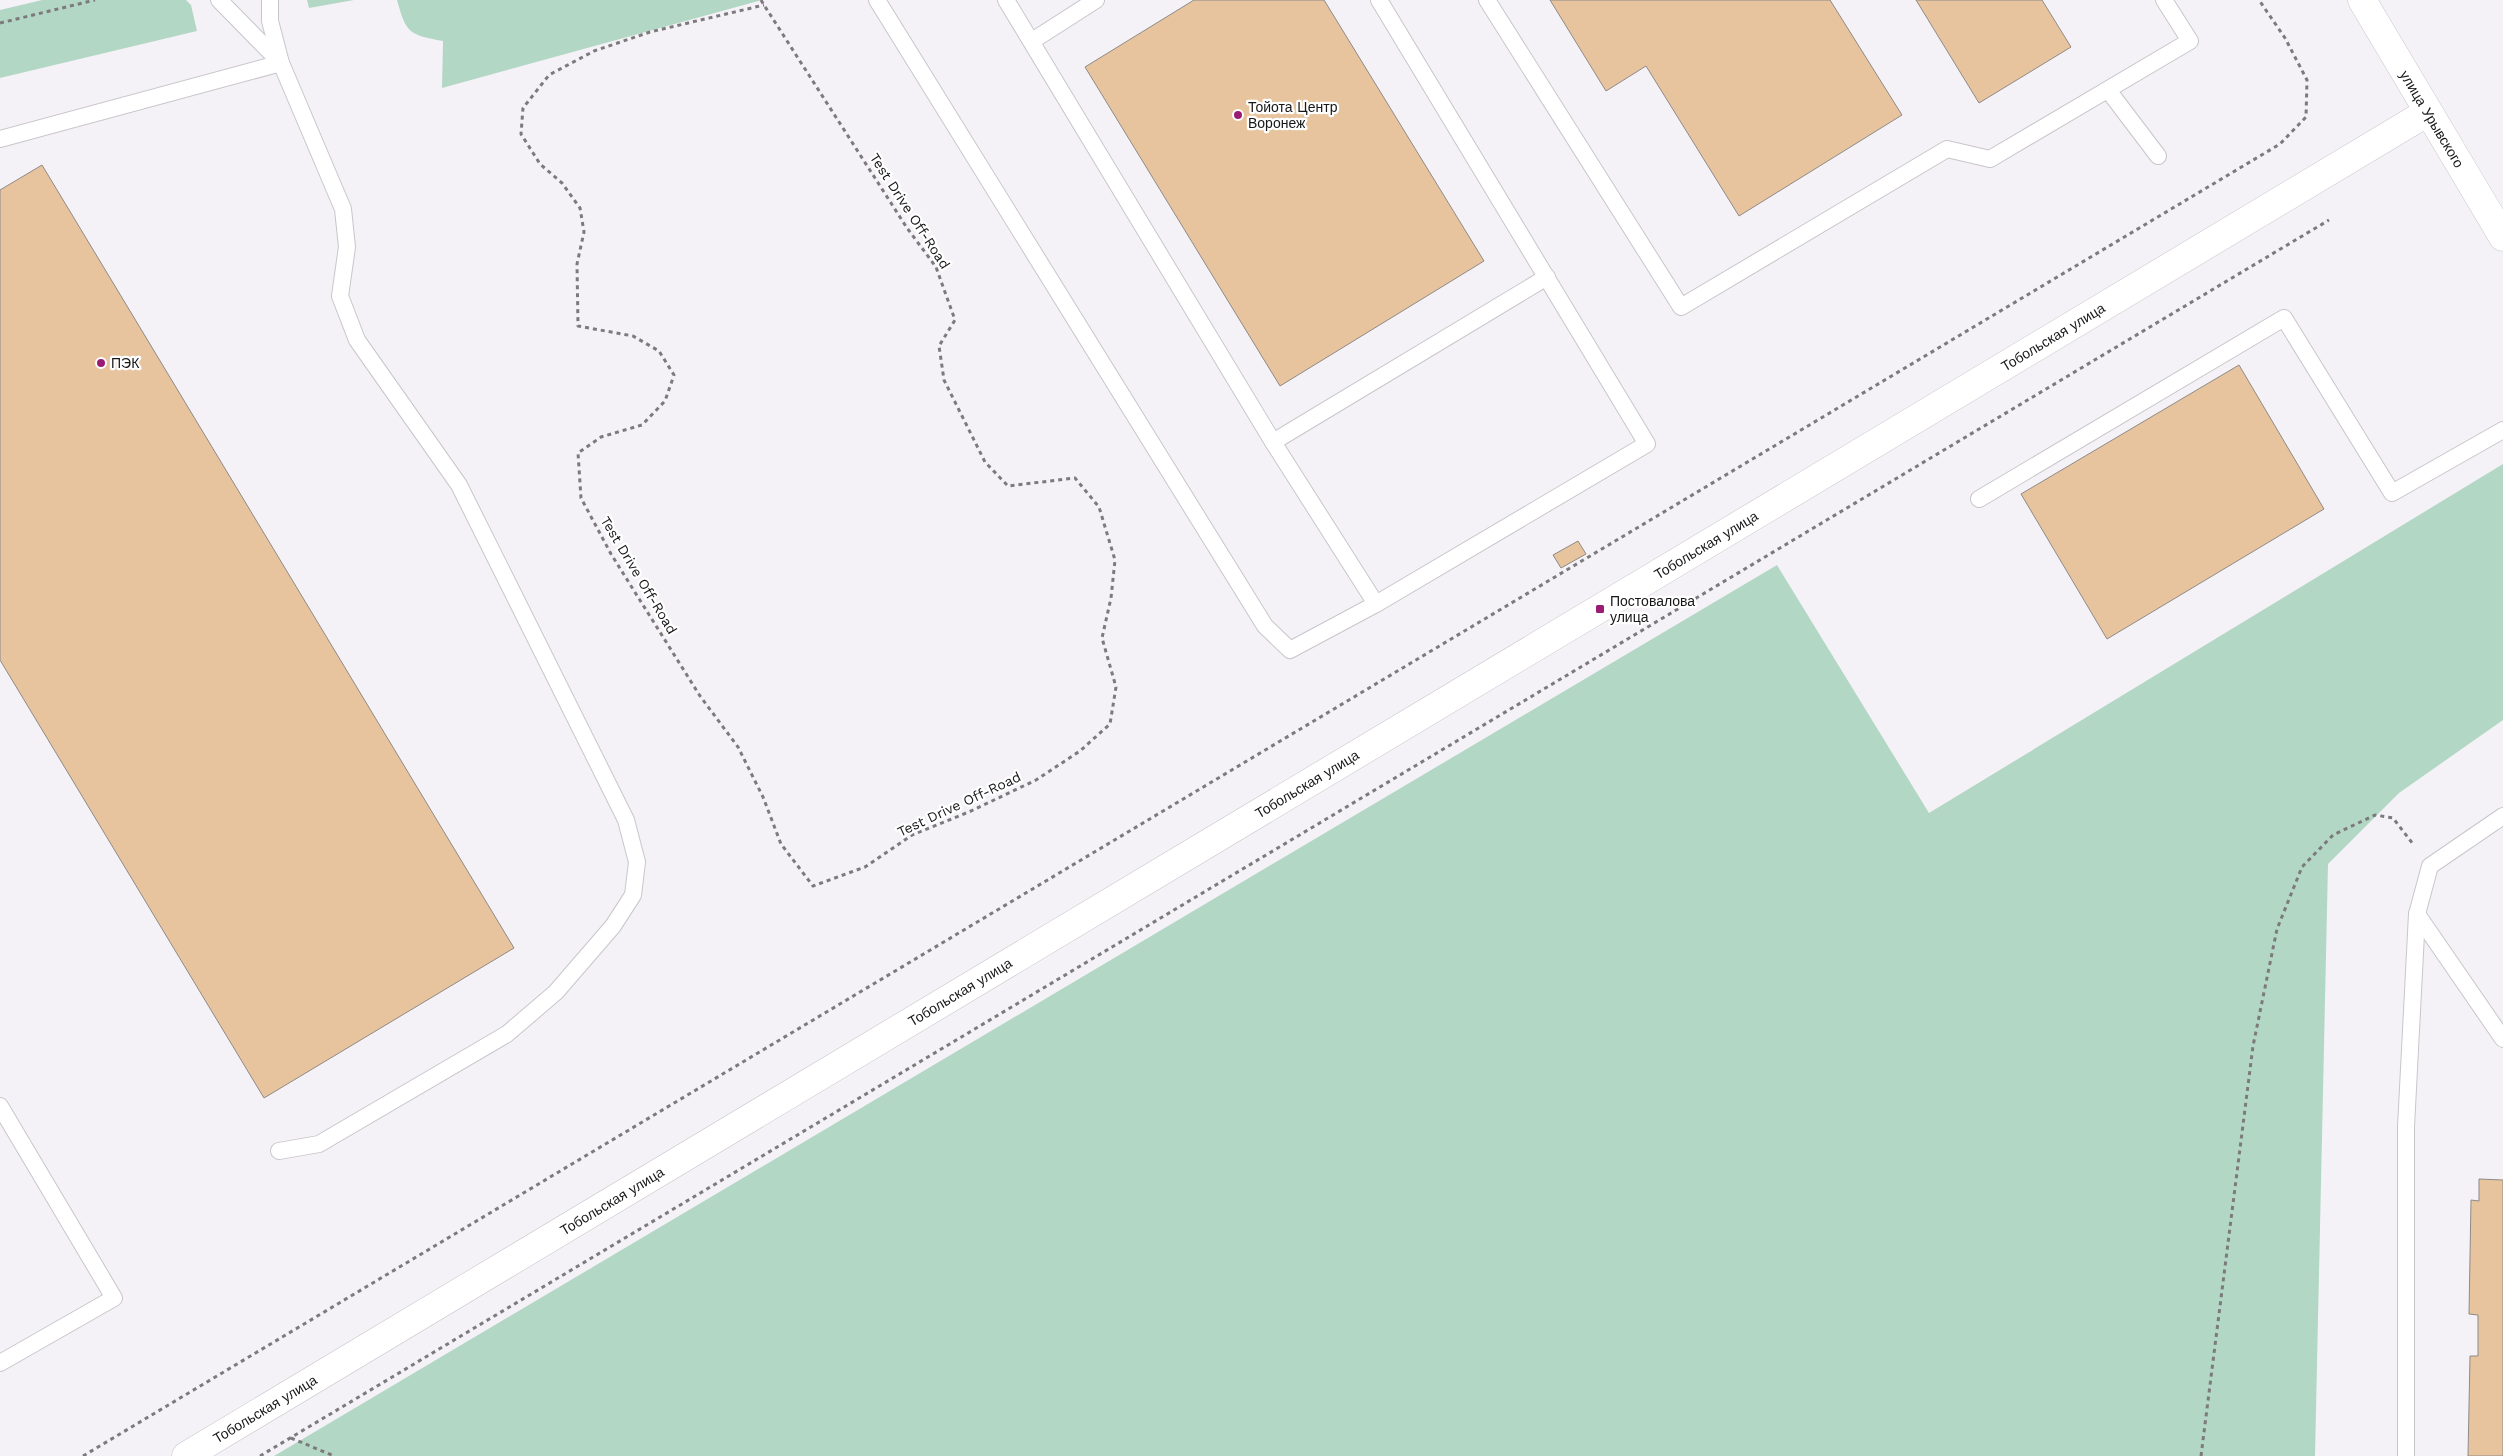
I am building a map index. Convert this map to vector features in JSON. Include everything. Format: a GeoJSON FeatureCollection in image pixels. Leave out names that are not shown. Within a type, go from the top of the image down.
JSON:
{"type":"FeatureCollection","features":[{"type":"Feature","properties":{"kind":"street","name":"улица Урывского"},"geometry":{"type":"LineString","coordinates":[[2362,0],[2503,237]]}},
{"type":"Feature","properties":{"kind":"street","name":"Тобольская улица"},"geometry":{"type":"LineString","coordinates":[[186,1456],[2428,112]]}},
{"type":"Feature","properties":{"kind":"lane"},"geometry":{"type":"LineString","coordinates":[[220,0],[281,63]]}},
{"type":"Feature","properties":{"kind":"lane"},"geometry":{"type":"LineString","coordinates":[[270,0],[270,21],[281,63],[343,208],[347,247],[340,296],[357,340],[459,485],[626,820],[637,862],[633,895],[613,926],[556,992],[507,1034],[319,1144],[279,1151]]}},
{"type":"Feature","properties":{"kind":"lane"},"geometry":{"type":"LineString","coordinates":[[877,0],[1265,626],[1290,650],[1376,604],[1647,444],[1380,0]]}},
{"type":"Feature","properties":{"kind":"lane"},"geometry":{"type":"LineString","coordinates":[[1006,0],[1273,442],[1376,604]]}},
{"type":"Feature","properties":{"kind":"lane"},"geometry":{"type":"LineString","coordinates":[[1032,41],[1096,0]]}},
{"type":"Feature","properties":{"kind":"lane"},"geometry":{"type":"LineString","coordinates":[[1487,0],[1681,307],[1946,149],[1990,159],[2190,40],[2164,0]]}},
{"type":"Feature","properties":{"kind":"lane"},"geometry":{"type":"LineString","coordinates":[[0,139],[281,63]]}},
{"type":"Feature","properties":{"kind":"lane"},"geometry":{"type":"LineString","coordinates":[[2108,90],[2158,156]]}},
{"type":"Feature","properties":{"kind":"lane"},"geometry":{"type":"LineString","coordinates":[[1273,442],[1547,277]]}},
{"type":"Feature","properties":{"kind":"lane"},"geometry":{"type":"LineString","coordinates":[[1979,499],[2284,318],[2392,493],[2503,430]]}},
{"type":"Feature","properties":{"kind":"lane"},"geometry":{"type":"LineString","coordinates":[[2406,1456],[2406,1127],[2417,914],[2430,866],[2503,816]]}},
{"type":"Feature","properties":{"kind":"lane"},"geometry":{"type":"LineString","coordinates":[[2417,914],[2503,1039]]}},
{"type":"Feature","properties":{"kind":"lane"},"geometry":{"type":"LineString","coordinates":[[0,1106],[114,1298],[0,1363]]}},
{"type":"Feature","properties":{"kind":"path"},"geometry":{"type":"LineString","coordinates":[[0,22],[95,0]]}},
{"type":"Feature","properties":{"kind":"path","name":"Test Drive Off-Road"},"geometry":{"type":"LineString","coordinates":[[761,0],[907,228],[936,267],[955,320],[939,346],[944,380],[985,462],[1008,486],[1075,478],[1099,507],[1116,560],[1111,598],[1102,638],[1116,687],[1110,724],[1080,751],[1036,780],[972,811],[912,835],[865,867],[813,886],[781,844],[762,797],[738,747],[700,696],[611,554],[581,498],[578,453],[601,436],[642,425],[665,400],[674,376],[659,351],[633,336],[578,326],[577,264],[584,232],[580,208],[562,183],[540,164],[521,134],[523,108],[549,76],[594,51],[650,32],[764,5]]}},
{"type":"Feature","properties":{"kind":"path"},"geometry":{"type":"LineString","coordinates":[[83,1456],[2280,144],[2306,117],[2307,80],[2285,38],[2259,0]]}},
{"type":"Feature","properties":{"kind":"path"},"geometry":{"type":"LineString","coordinates":[[260,1456],[2330,220]]}},
{"type":"Feature","properties":{"kind":"path"},"geometry":{"type":"LineString","coordinates":[[2201,1456],[2253,1046],[2277,929],[2302,867],[2333,835],[2375,815],[2393,818],[2430,866]]}},
{"type":"Feature","properties":{"kind":"path"},"geometry":{"type":"LineString","coordinates":[[250,1418],[334,1456]]}},
{"type":"Feature","properties":{"kind":"green space"},"geometry":{"type":"Polygon","coordinates":[[[42,0],[186,0],[191,5],[197,31],[0,78],[0,10],[42,0]]]}},
{"type":"Feature","properties":{"kind":"green space"},"geometry":{"type":"Polygon","coordinates":[[[307,0],[354,0],[309,8],[307,0]]]}},
{"type":"Feature","properties":{"kind":"green space"},"geometry":{"type":"Polygon","coordinates":[[[397,0],[762,0],[442,88],[443,41],[423,37],[411,31],[403,19],[397,0]]]}},
{"type":"Feature","properties":{"kind":"green space"},"geometry":{"type":"Polygon","coordinates":[[[2503,464],[2503,720],[2399,793],[2328,864],[2315,1456],[274,1456],[1777,565],[1929,813],[2503,464]]]}},
{"type":"Feature","properties":{"kind":"building"},"geometry":{"type":"Polygon","coordinates":[[[1194,0],[1324,0],[1484,261],[1280,386],[1085,67],[1194,0]]]}},
{"type":"Feature","properties":{"kind":"building"},"geometry":{"type":"Polygon","coordinates":[[[1550,0],[1830,0],[1902,115],[1739,216],[1646,66],[1606,91],[1550,0]]]}},
{"type":"Feature","properties":{"kind":"building"},"geometry":{"type":"Polygon","coordinates":[[[1916,0],[2042,0],[2071,47],[1979,103],[1916,0]]]}},
{"type":"Feature","properties":{"kind":"building"},"geometry":{"type":"Polygon","coordinates":[[[42,165],[514,948],[264,1098],[0,660],[0,190],[42,165]]]}},
{"type":"Feature","properties":{"kind":"building"},"geometry":{"type":"Polygon","coordinates":[[[2239,365],[2324,509],[2107,639],[2021,494],[2239,365]]]}},
{"type":"Feature","properties":{"kind":"building"},"geometry":{"type":"Polygon","coordinates":[[[1578,541],[1586,554],[1561,568],[1553,555],[1578,541]]]}},
{"type":"Feature","properties":{"kind":"building"},"geometry":{"type":"Polygon","coordinates":[[[2479,1179],[2503,1180],[2503,1456],[2468,1456],[2470,1356],[2478,1356],[2478,1315],[2469,1314],[2471,1200],[2479,1201],[2479,1179]]]}},
{"type":"Feature","properties":{"kind":"place","name":"Тойота Центр Воронеж"},"geometry":{"type":"Point","coordinates":[1238,115]}},
{"type":"Feature","properties":{"kind":"place","name":"ПЭК"},"geometry":{"type":"Point","coordinates":[101,363]}},
{"type":"Feature","properties":{"kind":"place","name":"Постовалова улица"},"geometry":{"type":"Point","coordinates":[1600,609]}}]}
